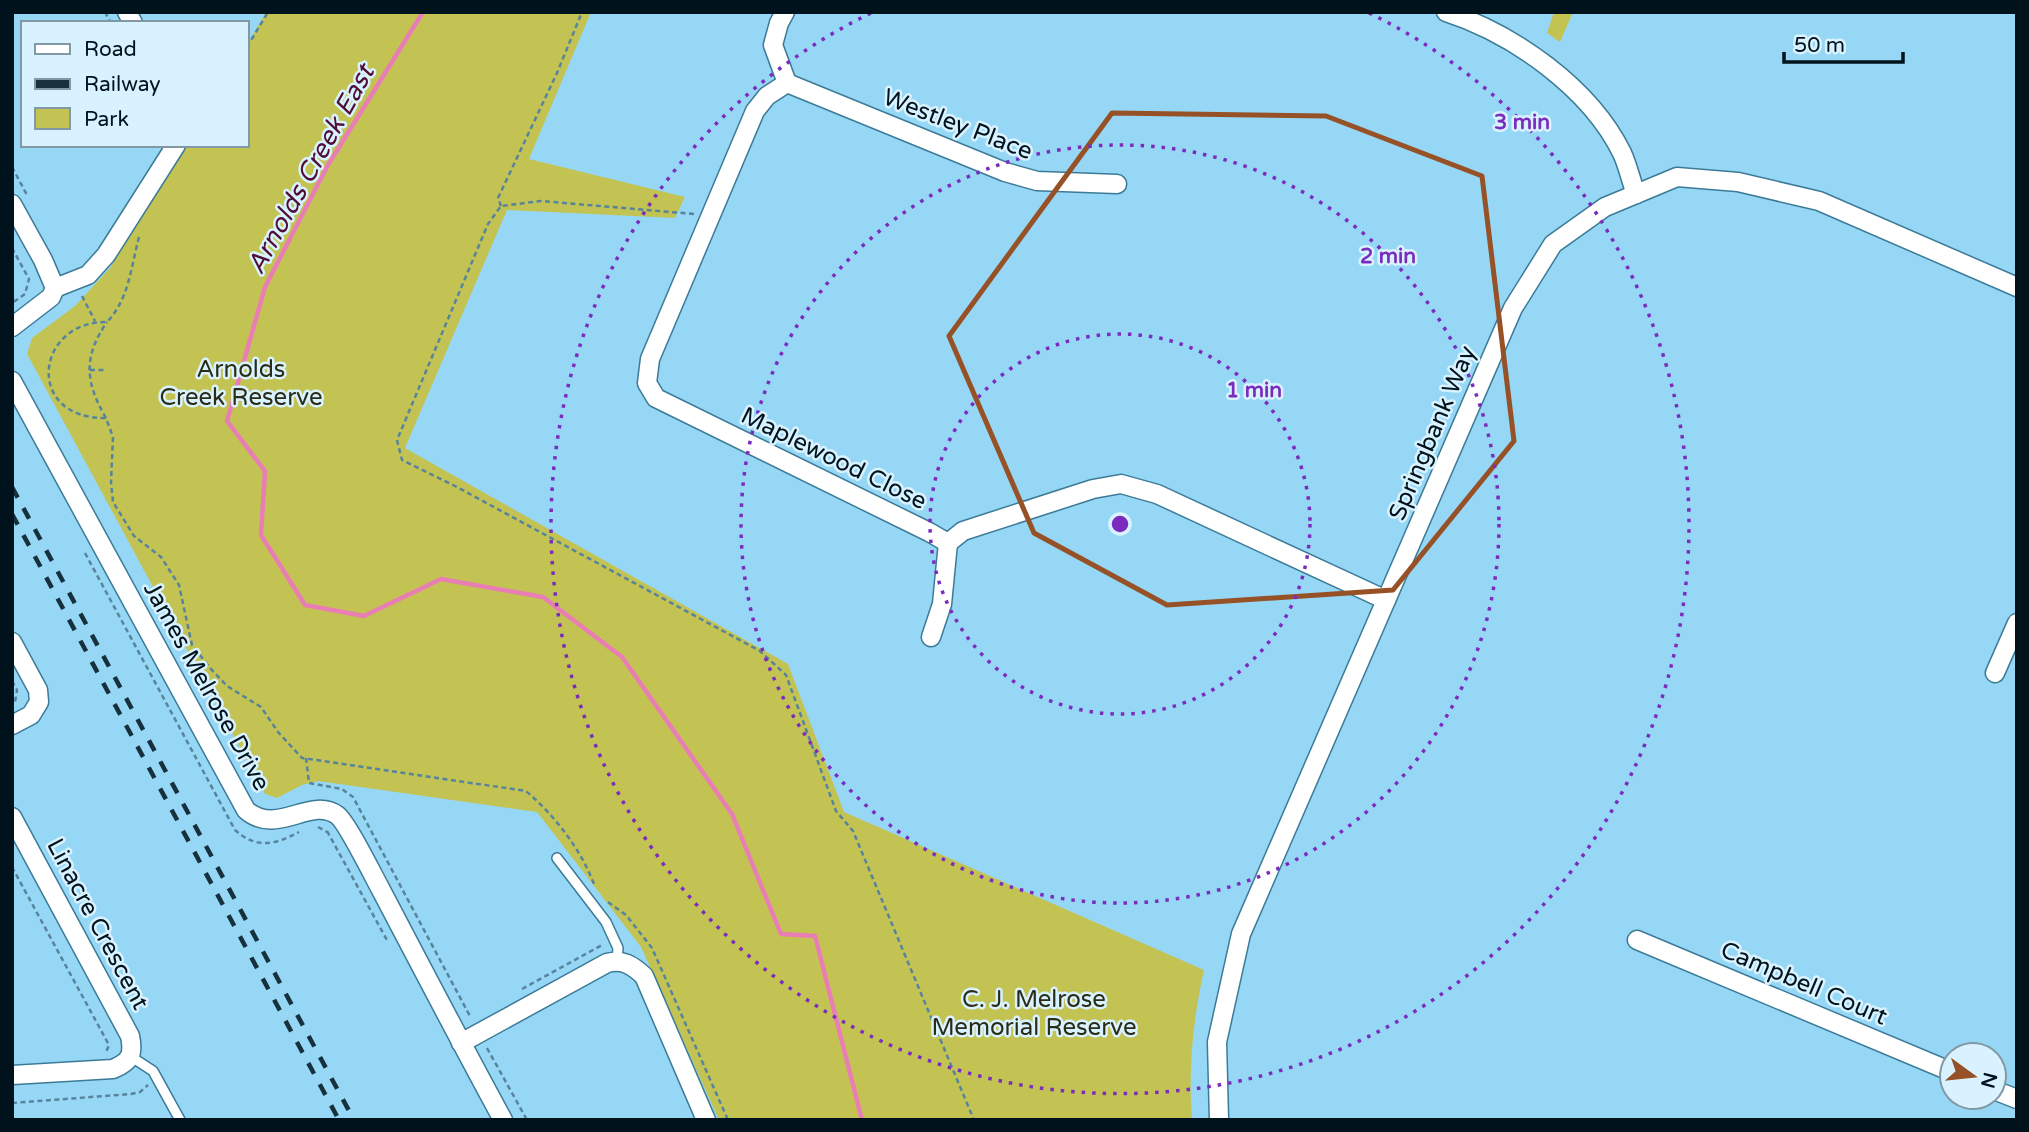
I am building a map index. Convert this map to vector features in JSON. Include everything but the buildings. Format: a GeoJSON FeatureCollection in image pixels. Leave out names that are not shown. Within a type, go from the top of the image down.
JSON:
{"type":"FeatureCollection","features":[{"type":"Feature","properties":{"kind":"street"},"geometry":{"type":"LineString","coordinates":[[785,12],[773,45],[787,83]]}},
{"type":"Feature","properties":{"kind":"street"},"geometry":{"type":"LineString","coordinates":[[1446,12],[1508,40],[1552,70],[1591,105],[1622,153],[1636,194]]}},
{"type":"Feature","properties":{"kind":"street","name":"Westley Place"},"geometry":{"type":"LineString","coordinates":[[787,83],[1005,172],[1037,181],[1117,184]]}},
{"type":"Feature","properties":{"kind":"street","name":"Maplewood Close"},"geometry":{"type":"LineString","coordinates":[[787,83],[767,96],[755,111],[650,359],[647,383],[656,398],[948,543]]}},
{"type":"Feature","properties":{"kind":"street"},"geometry":{"type":"LineString","coordinates":[[12,327],[51,297],[55,288],[88,275],[106,256],[175,147]]}},
{"type":"Feature","properties":{"kind":"street","name":"Springbank Way"},"geometry":{"type":"LineString","coordinates":[[1219,1120],[1217,1042],[1241,934],[1513,308],[1553,244],[1605,207],[1677,177],[1738,182],[1819,201],[2017,287]]}},
{"type":"Feature","properties":{"kind":"street"},"geometry":{"type":"LineString","coordinates":[[12,204],[55,288]]}},
{"type":"Feature","properties":{"kind":"street","name":"James Melrose Drive"},"geometry":{"type":"LineString","coordinates":[[12,381],[246,810],[255,817],[275,821],[316,810],[330,811],[340,816],[503,1120]]}},
{"type":"Feature","properties":{"kind":"street"},"geometry":{"type":"LineString","coordinates":[[931,638],[942,604],[948,543],[963,531],[1093,489],[1121,484],[1157,494],[1386,600]]}},
{"type":"Feature","properties":{"kind":"street"},"geometry":{"type":"LineString","coordinates":[[1995,673],[2017,623]]}},
{"type":"Feature","properties":{"kind":"street"},"geometry":{"type":"LineString","coordinates":[[12,642],[38,690],[39,702],[31,715],[12,724]]}},
{"type":"Feature","properties":{"kind":"street","name":"Linacre Crescent"},"geometry":{"type":"LineString","coordinates":[[12,817],[130,1036],[130,1056]]}},
{"type":"Feature","properties":{"kind":"street","name":"Campbell Court"},"geometry":{"type":"LineString","coordinates":[[1637,940],[1938,1066]]}},
{"type":"Feature","properties":{"kind":"street"},"geometry":{"type":"LineString","coordinates":[[461,1043],[607,963],[617,961],[632,965],[644,976],[706,1120]]}},
{"type":"Feature","properties":{"kind":"street"},"geometry":{"type":"LineString","coordinates":[[12,1075],[113,1069],[124,1064],[130,1056]]}},
{"type":"Feature","properties":{"kind":"lane"},"geometry":{"type":"LineString","coordinates":[[557,858],[606,922],[618,948],[617,961]]}},
{"type":"Feature","properties":{"kind":"lane"},"geometry":{"type":"LineString","coordinates":[[130,1056],[154,1073],[180,1120]]}},
{"type":"Feature","properties":{"kind":"path"},"geometry":{"type":"LineString","coordinates":[[248,45],[268,12]]}},
{"type":"Feature","properties":{"kind":"path"},"geometry":{"type":"LineString","coordinates":[[501,206],[498,198],[557,73],[582,12]]}},
{"type":"Feature","properties":{"kind":"path"},"geometry":{"type":"LineString","coordinates":[[712,216],[541,201],[501,206],[488,223],[397,440],[402,460],[480,499],[760,651],[786,675],[836,811],[853,831],[974,1120]]}},
{"type":"Feature","properties":{"kind":"path"},"geometry":{"type":"LineString","coordinates":[[142,228],[128,284],[118,311],[107,322],[94,343],[90,358],[90,384],[113,438],[113,502],[134,536],[161,557],[179,586],[192,645],[227,686],[261,708],[302,758],[526,791],[551,814],[571,842],[594,883]]}},
{"type":"Feature","properties":{"kind":"path"},"geometry":{"type":"LineString","coordinates":[[12,248],[29,279],[25,294],[12,303]]}},
{"type":"Feature","properties":{"kind":"path"},"geometry":{"type":"LineString","coordinates":[[106,418],[92,418],[67,409],[51,393],[48,371],[55,348],[67,335],[82,324],[107,322]]}},
{"type":"Feature","properties":{"kind":"path"},"geometry":{"type":"LineString","coordinates":[[90,370],[107,370]]}},
{"type":"Feature","properties":{"kind":"path"},"geometry":{"type":"LineString","coordinates":[[12,681],[17,690],[15,702],[12,703]]}},
{"type":"Feature","properties":{"kind":"path"},"geometry":{"type":"LineString","coordinates":[[12,867],[109,1045],[105,1053]]}},
{"type":"Feature","properties":{"kind":"path"},"geometry":{"type":"LineString","coordinates":[[608,902],[626,915],[652,948],[728,1120]]}},
{"type":"Feature","properties":{"kind":"path"},"geometry":{"type":"LineString","coordinates":[[518,991],[615,938]]}},
{"type":"Feature","properties":{"kind":"path"},"geometry":{"type":"LineString","coordinates":[[12,1103],[131,1094],[140,1092],[147,1086],[154,1073]]}},
{"type":"Feature","properties":{"kind":"highlighted area"},"geometry":{"type":"Polygon","coordinates":[[[1112,113],[1326,116],[1482,176],[1514,441],[1393,590],[1167,605],[1034,533],[949,336],[1112,113]]]}},
{"type":"Feature","properties":{"kind":"green space","name":"Arnolds Creek Reserve"},"geometry":{"type":"Polygon","coordinates":[[[266,12],[591,12],[529,159],[685,197],[675,218],[507,210],[405,448],[788,664],[844,812],[1204,970],[1192,1044],[1192,1120],[719,1120],[641,947],[537,812],[318,781],[302,785],[277,798],[265,794],[27,354],[32,338],[75,306],[110,268],[185,147],[248,147],[248,43],[266,12]]]}},
{"type":"Feature","properties":{"kind":"green space"},"geometry":{"type":"Polygon","coordinates":[[[1554,12],[1573,12],[1560,42],[1547,33],[1554,12]]]}},
{"type":"Feature","properties":{"kind":"waterway","name":"Arnolds Creek East"},"geometry":{"type":"LineString","coordinates":[[423,12],[328,165],[265,287],[227,421],[265,471],[261,535],[305,605],[364,616],[441,579],[543,597],[622,657],[732,814],[781,934],[815,936],[862,1120]]}},
{"type":"Feature","properties":{"kind":"railway"},"geometry":{"type":"LineString","coordinates":[[12,487],[354,1120]]}},
{"type":"Feature","properties":{"kind":"railway"},"geometry":{"type":"LineString","coordinates":[[12,514],[339,1120]]}},
{"type":"Feature","properties":{"kind":"park label","name":"C. J. Melrose Memorial Reserve"},"geometry":{"type":"Point","coordinates":[1034,1013]}}]}
